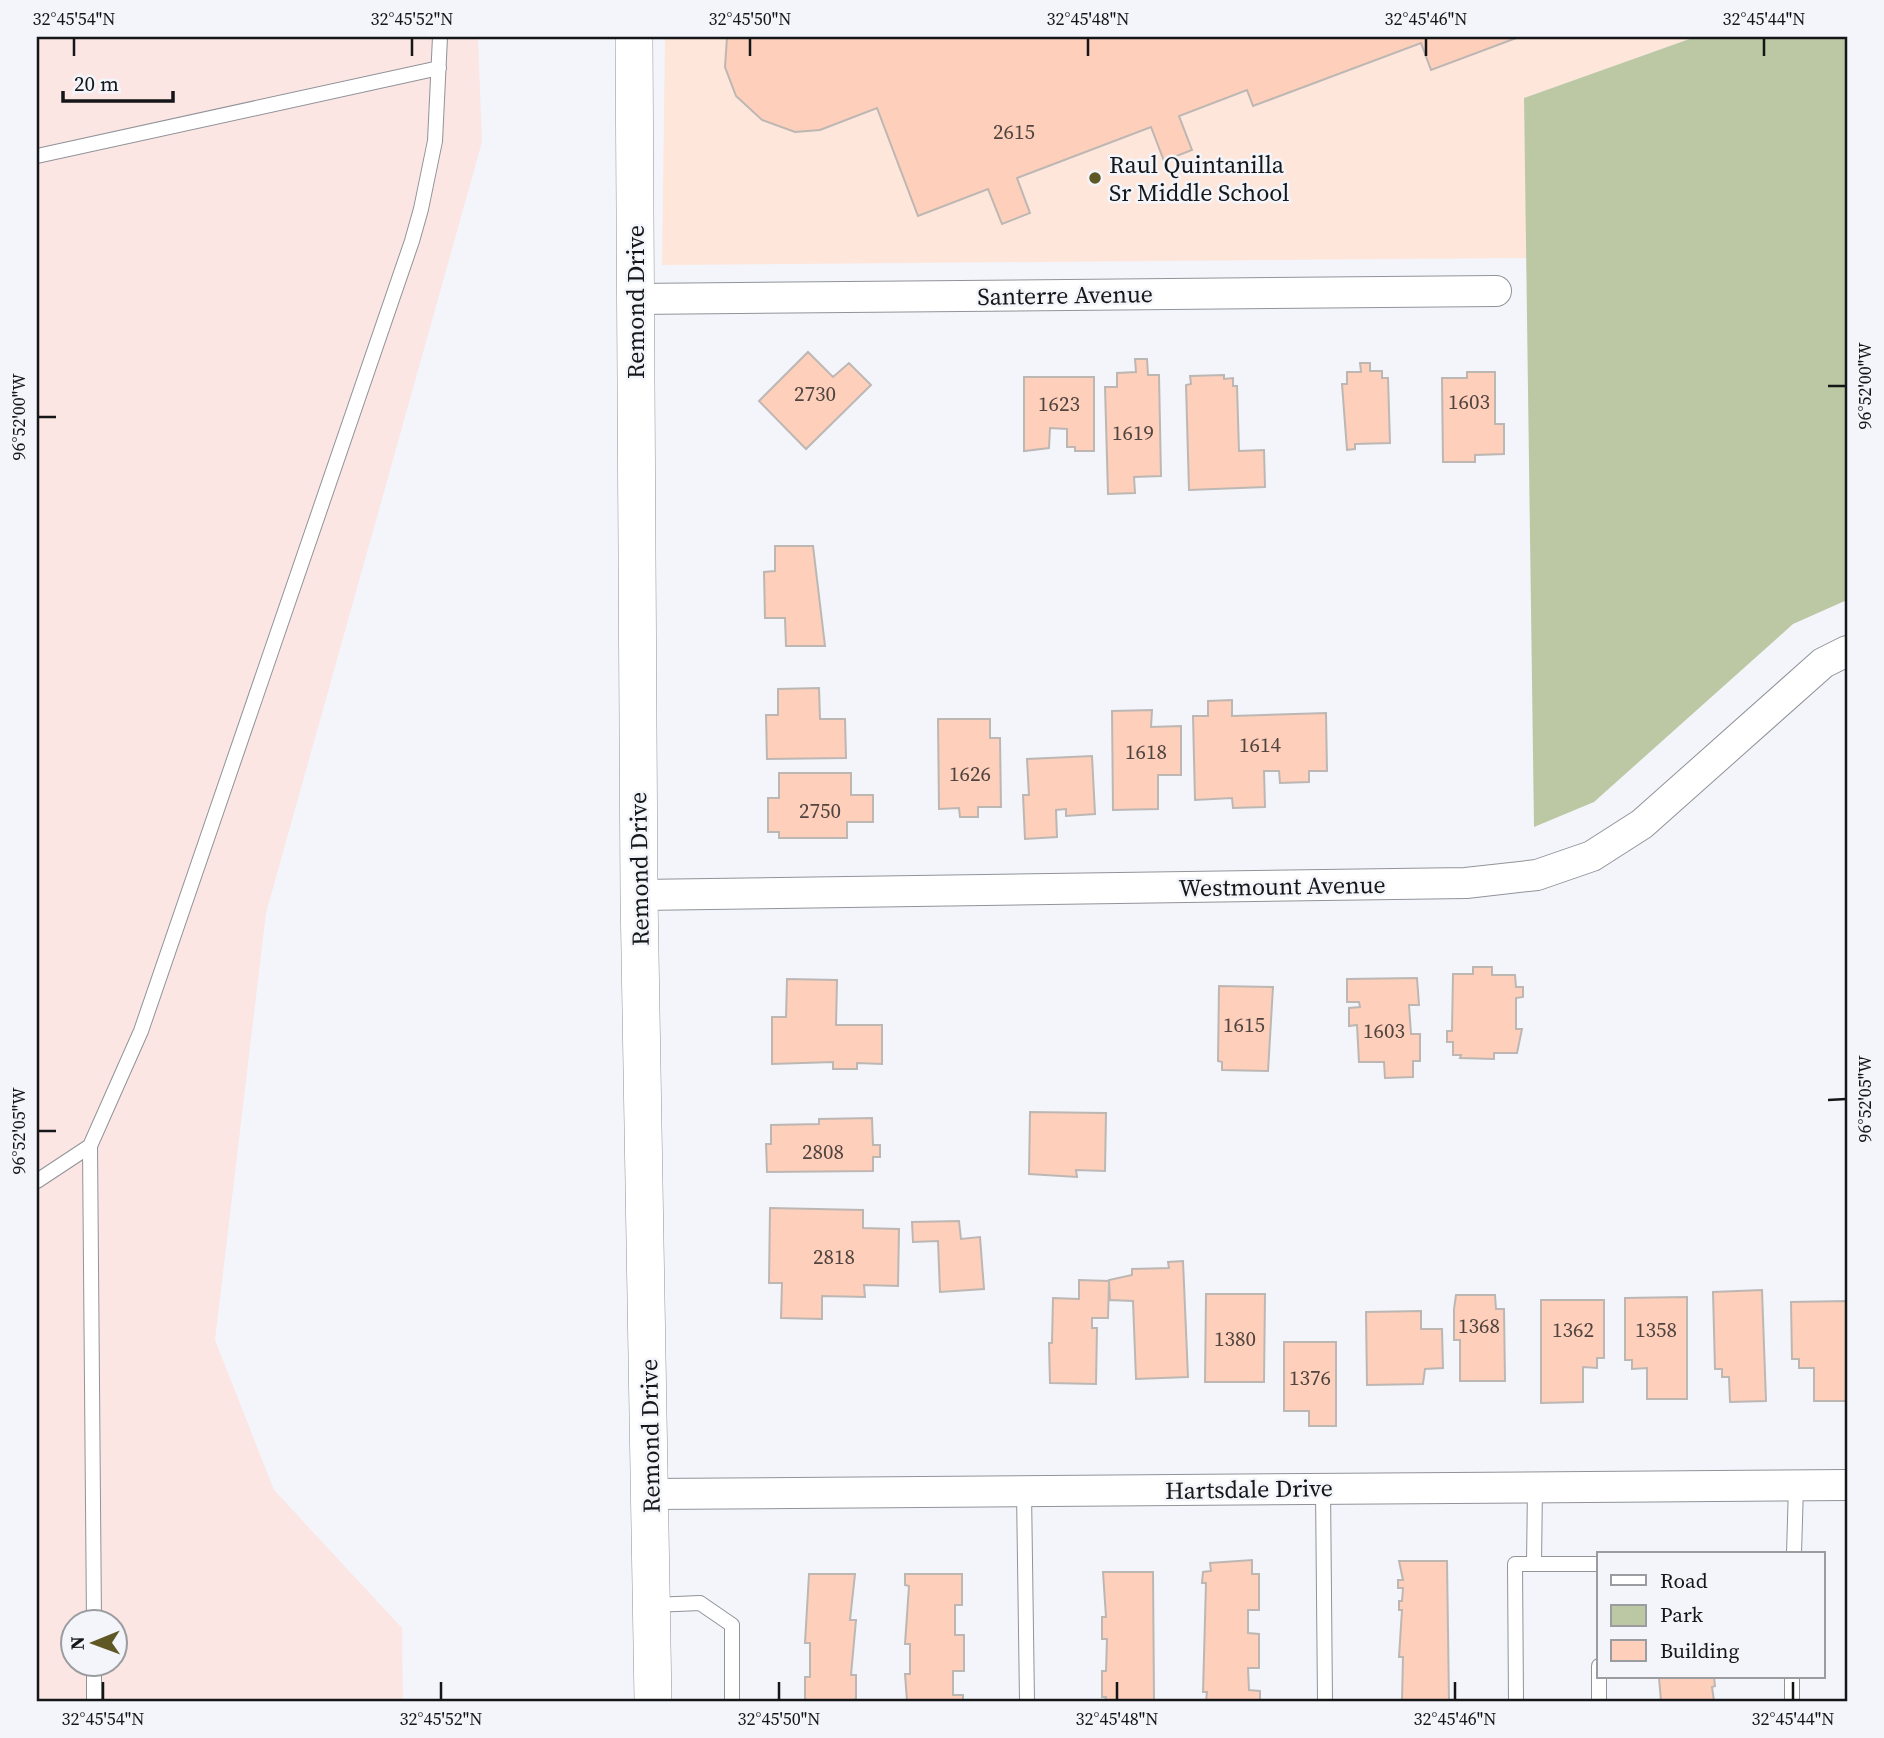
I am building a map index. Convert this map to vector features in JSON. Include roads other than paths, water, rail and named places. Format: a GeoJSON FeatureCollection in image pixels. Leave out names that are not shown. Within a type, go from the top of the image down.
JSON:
{"type":"FeatureCollection","features":[{"type":"Feature","properties":{"kind":"street","name":"Remond Drive"},"geometry":{"type":"LineString","coordinates":[[634,37],[639,895],[653,1701]]}},
{"type":"Feature","properties":{"kind":"street","name":"Santerre Avenue"},"geometry":{"type":"LineString","coordinates":[[634,299],[1496,291]]}},
{"type":"Feature","properties":{"kind":"street","name":"Westmount Avenue"},"geometry":{"type":"LineString","coordinates":[[639,895],[1466,883],[1537,875],[1592,856],[1642,824],[1823,663],[1847,651]]}},
{"type":"Feature","properties":{"kind":"street","name":"Hartsdale Drive"},"geometry":{"type":"LineString","coordinates":[[651,1494],[1847,1485]]}},
{"type":"Feature","properties":{"kind":"lane"},"geometry":{"type":"LineString","coordinates":[[94,1608],[90,1146],[141,1031],[412,241],[422,209],[435,141],[440,37]]}},
{"type":"Feature","properties":{"kind":"lane"},"geometry":{"type":"LineString","coordinates":[[37,156],[439,68]]}},
{"type":"Feature","properties":{"kind":"lane"},"geometry":{"type":"LineString","coordinates":[[37,1181],[90,1146]]}},
{"type":"Feature","properties":{"kind":"lane"},"geometry":{"type":"LineString","coordinates":[[1534,1564],[1535,1486]]}},
{"type":"Feature","properties":{"kind":"lane"},"geometry":{"type":"LineString","coordinates":[[1794,1552],[1796,1486]]}},
{"type":"Feature","properties":{"kind":"lane"},"geometry":{"type":"LineString","coordinates":[[1323,1488],[1325,1701]]}},
{"type":"Feature","properties":{"kind":"lane"},"geometry":{"type":"LineString","coordinates":[[1024,1491],[1027,1701]]}},
{"type":"Feature","properties":{"kind":"lane"},"geometry":{"type":"LineString","coordinates":[[1516,1701],[1515,1564],[1597,1564]]}},
{"type":"Feature","properties":{"kind":"lane"},"geometry":{"type":"LineString","coordinates":[[653,1605],[700,1603],[732,1625],[732,1701]]}},
{"type":"Feature","properties":{"kind":"lane"},"geometry":{"type":"LineString","coordinates":[[94,1678],[94,1701]]}},
{"type":"Feature","properties":{"kind":"lane"},"geometry":{"type":"LineString","coordinates":[[1599,1678],[1599,1701]]}},
{"type":"Feature","properties":{"kind":"lane"},"geometry":{"type":"LineString","coordinates":[[1792,1678],[1792,1701]]}},
{"type":"Feature","properties":{"kind":"place","name":"Raul Quintanilla Sr Middle School"},"geometry":{"type":"Point","coordinates":[1095,178]}}]}
